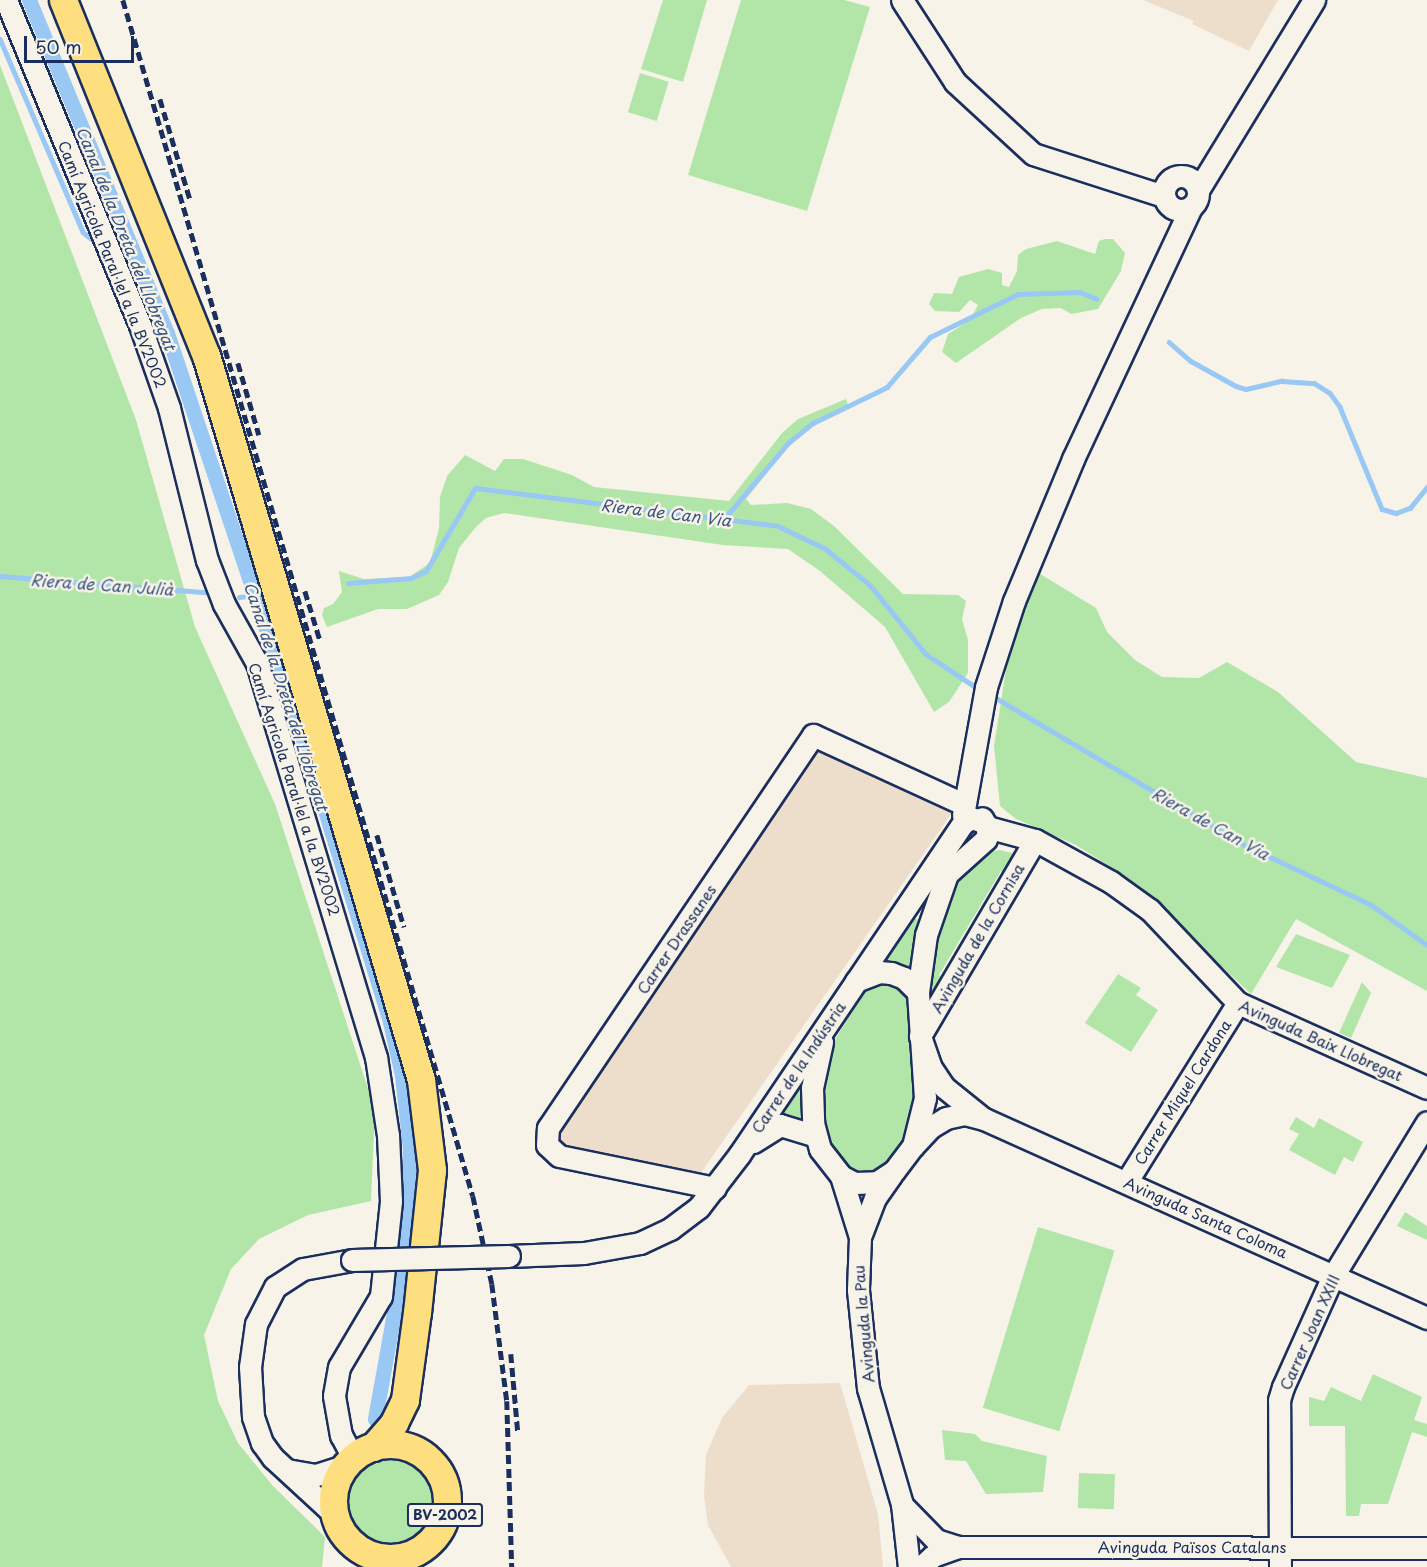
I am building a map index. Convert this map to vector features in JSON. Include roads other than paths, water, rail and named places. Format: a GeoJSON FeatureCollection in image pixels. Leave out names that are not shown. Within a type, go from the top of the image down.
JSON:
{"type":"FeatureCollection","features":[{"type":"Feature","properties":{"kind":"main road","name":"BV-2002"},"geometry":{"type":"LineString","coordinates":[[63,0],[158,227],[208,363],[419,1074],[432,1170],[405,1400],[394,1423],[357,1457],[335,1487],[334,1514],[358,1557],[376,1557],[398,1562],[429,1543],[444,1520],[445,1487],[414,1434],[405,1400]]}},
{"type":"Feature","properties":{"kind":"main road"},"geometry":{"type":"LineString","coordinates":[[357,1457],[399,1445],[428,1458]]}},
{"type":"Feature","properties":{"kind":"street","name":"Camí Agricola Paral·lel a la BV2002"},"geometry":{"type":"LineString","coordinates":[[6,0],[162,387],[207,560],[224,604],[260,672],[376,1057],[388,1135],[391,1201],[381,1296],[339,1367],[334,1396],[341,1435],[357,1457]]}},
{"type":"Feature","properties":{"kind":"street"},"geometry":{"type":"LineString","coordinates":[[902,0],[955,82],[1033,154],[1166,200],[1176,210],[1195,199]]}},
{"type":"Feature","properties":{"kind":"street"},"geometry":{"type":"LineString","coordinates":[[913,1146],[925,1098],[918,992],[926,935],[938,892],[956,863],[975,846],[963,842],[971,821],[972,767],[986,687],[1014,601],[1073,459],[1195,199],[1314,0]]}},
{"type":"Feature","properties":{"kind":"street"},"geometry":{"type":"LineString","coordinates":[[1172,252],[1166,200],[1168,182],[1181,177],[1227,142]]}},
{"type":"Feature","properties":{"kind":"street"},"geometry":{"type":"LineString","coordinates":[[1181,177],[1191,180],[1195,199]]}},
{"type":"Feature","properties":{"kind":"street","name":"Avinguda Baix Llobregat"},"geometry":{"type":"LineString","coordinates":[[813,735],[971,821],[1035,840],[1111,882],[1150,910],[1238,1003],[1427,1088]]}},
{"type":"Feature","properties":{"kind":"street","name":"Carrer Drassanes"},"geometry":{"type":"LineString","coordinates":[[715,1188],[570,1160],[559,1156],[547,1145],[548,1128],[813,735]]}},
{"type":"Feature","properties":{"kind":"street","name":"Carrer de la Indústria"},"geometry":{"type":"LineString","coordinates":[[334,1514],[286,1470],[262,1443],[253,1417],[250,1368],[256,1324],[268,1296],[292,1274],[315,1265],[352,1260],[584,1254],[640,1244],[670,1229],[715,1188],[856,981],[971,821]]}},
{"type":"Feature","properties":{"kind":"street","name":"Avinguda de la Cornisa"},"geometry":{"type":"LineString","coordinates":[[920,1036],[1035,840]]}},
{"type":"Feature","properties":{"kind":"street"},"geometry":{"type":"LineString","coordinates":[[856,981],[879,972],[891,973],[904,978],[918,992]]}},
{"type":"Feature","properties":{"kind":"street","name":"Carrer Miquel Cardona"},"geometry":{"type":"LineString","coordinates":[[1126,1181],[1238,1003]]}},
{"type":"Feature","properties":{"kind":"street"},"geometry":{"type":"LineString","coordinates":[[741,1152],[780,1125],[815,1136],[812,1088],[826,1027]]}},
{"type":"Feature","properties":{"kind":"street","name":"Avinguda Santa Coloma"},"geometry":{"type":"LineString","coordinates":[[920,1036],[931,1068],[944,1087],[984,1119]]}},
{"type":"Feature","properties":{"kind":"street","name":"Avinguda Santa Coloma"},"geometry":{"type":"LineString","coordinates":[[860,1237],[875,1198],[913,1146],[931,1127],[946,1118],[965,1114],[984,1119],[1126,1181],[1427,1318]]}},
{"type":"Feature","properties":{"kind":"street","name":"Carrer Joan XXIII"},"geometry":{"type":"LineString","coordinates":[[1281,1557],[1280,1400],[1333,1276],[1427,1122]]}},
{"type":"Feature","properties":{"kind":"street","name":"Avinguda la Pau"},"geometry":{"type":"LineString","coordinates":[[815,1136],[827,1162],[841,1176],[860,1237],[858,1290],[868,1388],[902,1504],[909,1567]]}},
{"type":"Feature","properties":{"kind":"street"},"geometry":{"type":"LineString","coordinates":[[841,1176],[868,1185],[894,1171]]}},
{"type":"Feature","properties":{"kind":"street"},"geometry":{"type":"LineString","coordinates":[[286,1470],[315,1475],[357,1457]]}},
{"type":"Feature","properties":{"kind":"street","name":"Avinguda Països Catalans"},"geometry":{"type":"LineString","coordinates":[[902,1504],[936,1540],[958,1547],[1125,1557],[1281,1557],[1427,1548]]}},
{"type":"Feature","properties":{"kind":"street","name":"Avinguda Països Catalans"},"geometry":{"type":"LineString","coordinates":[[921,1567],[933,1556],[958,1547]]}},
{"type":"Feature","properties":{"kind":"waterway","name":"Canal de la Dreta del Llobregat"},"geometry":{"type":"LineString","coordinates":[[29,0],[167,333],[308,755],[390,1022],[402,1075],[410,1149],[399,1285],[375,1419]]}},
{"type":"Feature","properties":{"kind":"waterway"},"geometry":{"type":"LineString","coordinates":[[0,39],[83,232],[99,245]]}},
{"type":"Feature","properties":{"kind":"waterway"},"geometry":{"type":"LineString","coordinates":[[115,248],[134,249]]}},
{"type":"Feature","properties":{"kind":"waterway","name":"Riera de Can Julià"},"geometry":{"type":"LineString","coordinates":[[724,519],[788,443],[813,423],[887,387],[930,337],[1018,294],[1080,292],[1097,299]]}},
{"type":"Feature","properties":{"kind":"waterway","name":"Riera de Can Julià"},"geometry":{"type":"LineString","coordinates":[[1169,342],[1191,361],[1236,386],[1246,389],[1282,381],[1314,383],[1330,393],[1340,407],[1382,509],[1396,513],[1410,508],[1427,487]]}},
{"type":"Feature","properties":{"kind":"waterway","name":"Riera de Can Via"},"geometry":{"type":"LineString","coordinates":[[348,583],[411,578],[426,571],[475,488],[778,526],[826,549],[870,585],[926,654],[974,686]]}},
{"type":"Feature","properties":{"kind":"waterway","name":"Riera de Can Julià"},"geometry":{"type":"LineString","coordinates":[[0,576],[205,592]]}},
{"type":"Feature","properties":{"kind":"waterway","name":"Riera de Can Via"},"geometry":{"type":"LineString","coordinates":[[239,597],[264,594]]}},
{"type":"Feature","properties":{"kind":"waterway","name":"Riera de Can Via"},"geometry":{"type":"LineString","coordinates":[[996,698],[1245,845],[1370,904],[1427,945]]}},
{"type":"Feature","properties":{"kind":"railway"},"geometry":{"type":"LineString","coordinates":[[123,0],[473,1196],[492,1284],[507,1401],[512,1567]]}},
{"type":"Feature","properties":{"kind":"railway"},"geometry":{"type":"LineString","coordinates":[[160,99],[190,199]]}},
{"type":"Feature","properties":{"kind":"railway"},"geometry":{"type":"LineString","coordinates":[[238,363],[259,435]]}},
{"type":"Feature","properties":{"kind":"railway"},"geometry":{"type":"LineString","coordinates":[[305,591],[320,640]]}},
{"type":"Feature","properties":{"kind":"railway"},"geometry":{"type":"LineString","coordinates":[[377,835],[404,927]]}},
{"type":"Feature","properties":{"kind":"railway"},"geometry":{"type":"LineString","coordinates":[[511,1354],[518,1432]]}}]}
